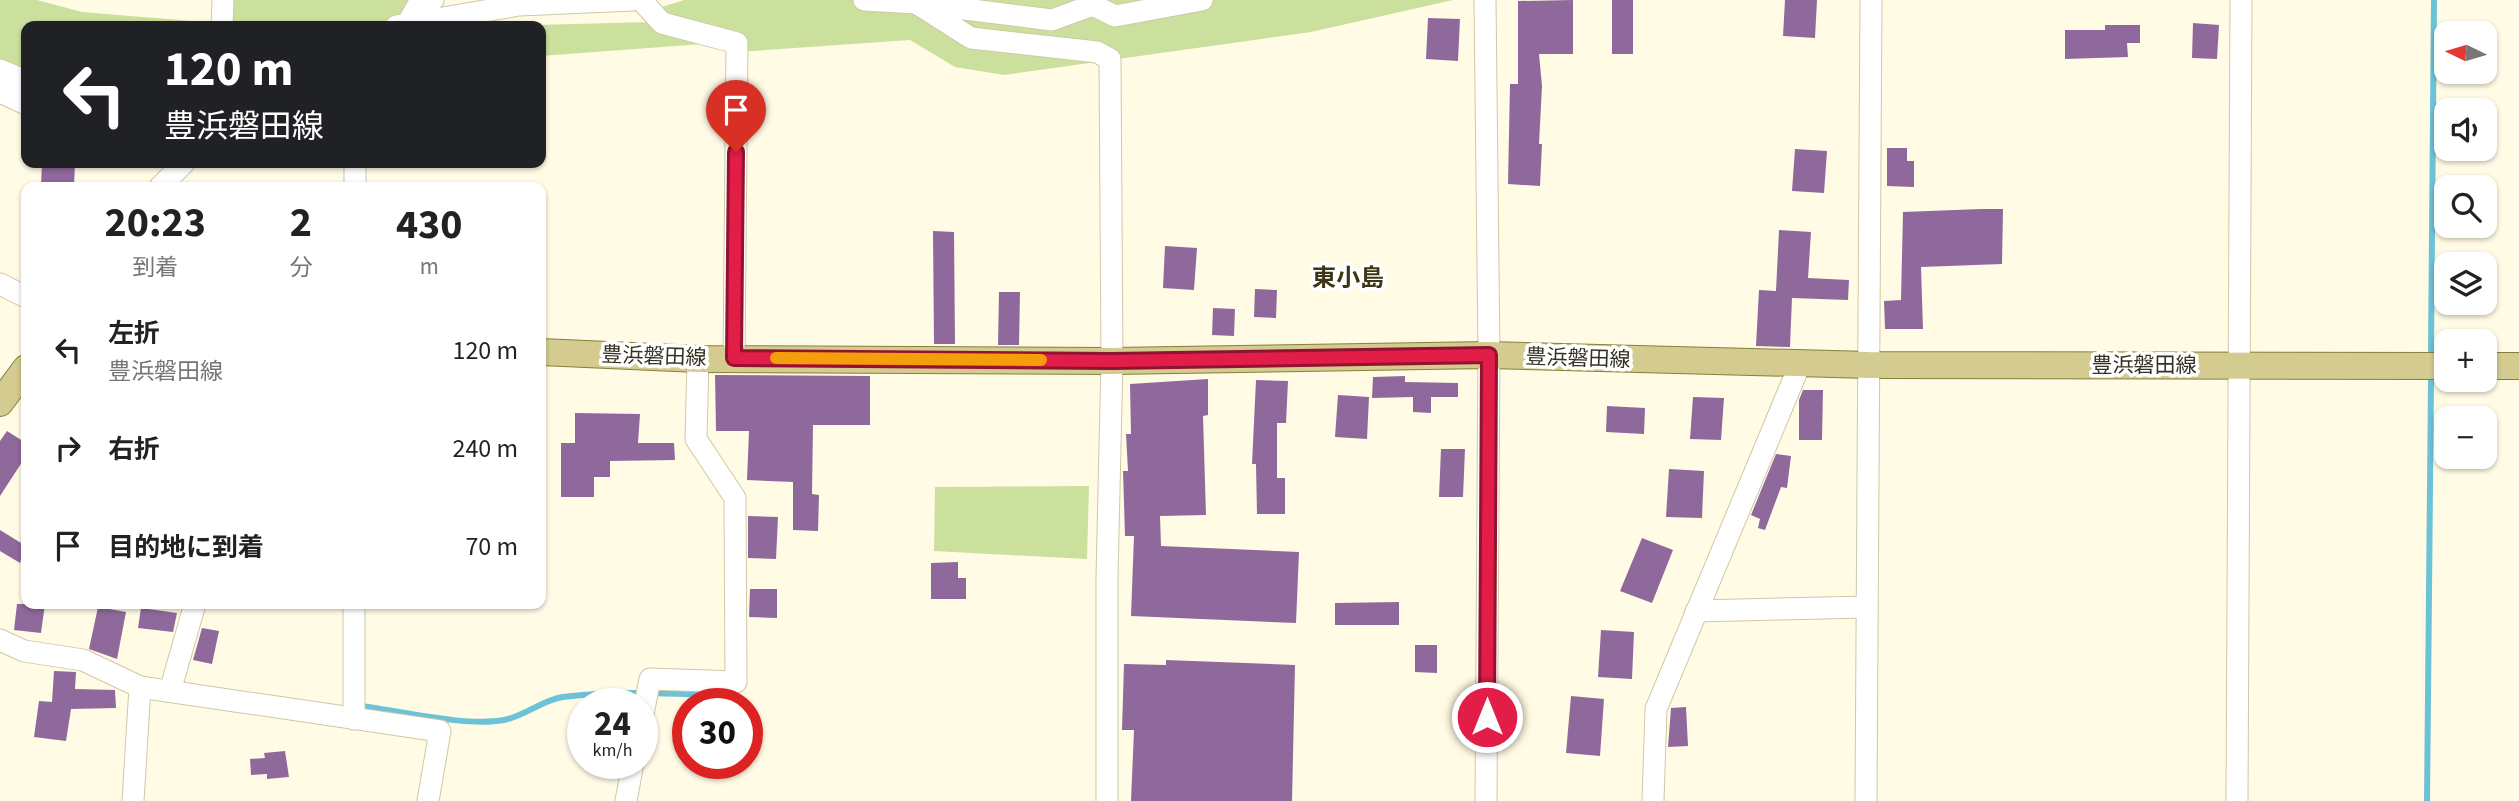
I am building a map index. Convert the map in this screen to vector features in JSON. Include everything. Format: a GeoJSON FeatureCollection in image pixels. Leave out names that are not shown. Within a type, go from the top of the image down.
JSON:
{"type":"FeatureCollection","features":[{"type":"Feature","properties":{"kind":"main road","name":"豊浜磐田線"},"geometry":{"type":"LineString","coordinates":[[546,352],[698,359],[1112,361],[1489,355],[1868,365],[2434,366]]}},
{"type":"Feature","properties":{"kind":"main road"},"geometry":{"type":"LineString","coordinates":[[2497,366],[2519,366]]}},
{"type":"Feature","properties":{"kind":"main road"},"geometry":{"type":"LineString","coordinates":[[0,403],[21,375]]}},
{"type":"Feature","properties":{"kind":"street"},"geometry":{"type":"LineString","coordinates":[[222,21],[223,0]]}},
{"type":"Feature","properties":{"kind":"street"},"geometry":{"type":"LineString","coordinates":[[406,21],[418,5],[433,0]]}},
{"type":"Feature","properties":{"kind":"street"},"geometry":{"type":"LineString","coordinates":[[426,21],[519,5],[633,0]]}},
{"type":"Feature","properties":{"kind":"street"},"geometry":{"type":"LineString","coordinates":[[641,0],[662,23],[737,43],[734,358]]}},
{"type":"Feature","properties":{"kind":"street"},"geometry":{"type":"LineString","coordinates":[[864,0],[916,3],[1052,20],[1095,3],[1115,16],[1202,0]]}},
{"type":"Feature","properties":{"kind":"street"},"geometry":{"type":"LineString","coordinates":[[1485,0],[1489,355],[1486,801]]}},
{"type":"Feature","properties":{"kind":"street"},"geometry":{"type":"LineString","coordinates":[[1867,801],[1871,0]]}},
{"type":"Feature","properties":{"kind":"street"},"geometry":{"type":"LineString","coordinates":[[2236,801],[2241,365],[2241,0]]}},
{"type":"Feature","properties":{"kind":"street"},"geometry":{"type":"LineString","coordinates":[[916,3],[971,38],[1097,52],[1110,59],[1112,361],[1107,578],[1107,801]]}},
{"type":"Feature","properties":{"kind":"street"},"geometry":{"type":"LineString","coordinates":[[0,71],[21,79]]}},
{"type":"Feature","properties":{"kind":"street"},"geometry":{"type":"LineString","coordinates":[[0,92],[21,102]]}},
{"type":"Feature","properties":{"kind":"street"},"geometry":{"type":"LineString","coordinates":[[165,182],[179,168]]}},
{"type":"Feature","properties":{"kind":"street"},"geometry":{"type":"LineString","coordinates":[[0,284],[21,294]]}},
{"type":"Feature","properties":{"kind":"street"},"geometry":{"type":"LineString","coordinates":[[648,688],[650,679],[736,682],[735,498],[696,439],[698,359]]}},
{"type":"Feature","properties":{"kind":"street"},"geometry":{"type":"LineString","coordinates":[[1653,801],[1656,709],[1800,364]]}},
{"type":"Feature","properties":{"kind":"street"},"geometry":{"type":"LineString","coordinates":[[1696,611],[1867,607]]}},
{"type":"Feature","properties":{"kind":"street"},"geometry":{"type":"LineString","coordinates":[[170,691],[194,609]]}},
{"type":"Feature","properties":{"kind":"street"},"geometry":{"type":"LineString","coordinates":[[354,609],[354,709]]}},
{"type":"Feature","properties":{"kind":"street"},"geometry":{"type":"LineString","coordinates":[[0,640],[24,651],[83,660],[140,687],[354,709],[440,732],[428,801]]}},
{"type":"Feature","properties":{"kind":"street"},"geometry":{"type":"LineString","coordinates":[[133,801],[140,687]]}},
{"type":"Feature","properties":{"kind":"street"},"geometry":{"type":"LineString","coordinates":[[626,801],[630,779]]}},
{"type":"Feature","properties":{"kind":"green space"},"geometry":{"type":"Polygon","coordinates":[[[0,0],[37,0],[82,12],[192,21],[21,21],[21,102],[0,92],[0,0]]]}},
{"type":"Feature","properties":{"kind":"green space"},"geometry":{"type":"Polygon","coordinates":[[[227,0],[443,0],[408,21],[225,21],[227,0]]]}},
{"type":"Feature","properties":{"kind":"green space"},"geometry":{"type":"Polygon","coordinates":[[[684,0],[1453,0],[1311,32],[1004,75],[955,67],[910,40],[737,52],[640,14],[684,0]]]}},
{"type":"Feature","properties":{"kind":"green space"},"geometry":{"type":"Polygon","coordinates":[[[651,22],[702,44],[546,56],[546,25],[651,22]]]}},
{"type":"Feature","properties":{"kind":"green space"},"geometry":{"type":"Polygon","coordinates":[[[1089,486],[1087,559],[934,551],[935,487],[1089,486]]]}},
{"type":"Feature","properties":{"kind":"building"},"geometry":{"type":"Polygon","coordinates":[[[1573,0],[1573,54],[1539,54],[1542,86],[1540,186],[1508,184],[1510,84],[1518,84],[1518,1],[1573,0]]]}},
{"type":"Feature","properties":{"kind":"building"},"geometry":{"type":"Polygon","coordinates":[[[1612,0],[1633,0],[1633,54],[1612,54],[1612,0]]]}},
{"type":"Feature","properties":{"kind":"building"},"geometry":{"type":"Polygon","coordinates":[[[1785,0],[1817,0],[1815,38],[1783,36],[1785,0]]]}},
{"type":"Feature","properties":{"kind":"building"},"geometry":{"type":"Polygon","coordinates":[[[1428,18],[1460,19],[1458,61],[1426,59],[1428,18]]]}},
{"type":"Feature","properties":{"kind":"building"},"geometry":{"type":"Polygon","coordinates":[[[2193,23],[2219,25],[2217,59],[2192,58],[2193,23]]]}},
{"type":"Feature","properties":{"kind":"building"},"geometry":{"type":"Polygon","coordinates":[[[2105,25],[2140,25],[2140,43],[2127,43],[2128,57],[2065,59],[2065,30],[2105,30],[2105,25]]]}},
{"type":"Feature","properties":{"kind":"building"},"geometry":{"type":"Polygon","coordinates":[[[1887,148],[1907,148],[1907,161],[1914,161],[1914,187],[1887,186],[1887,148]]]}},
{"type":"Feature","properties":{"kind":"building"},"geometry":{"type":"Polygon","coordinates":[[[1795,149],[1827,151],[1824,193],[1792,191],[1795,149]]]}},
{"type":"Feature","properties":{"kind":"building"},"geometry":{"type":"Polygon","coordinates":[[[42,168],[75,168],[74,182],[41,182],[42,168]]]}},
{"type":"Feature","properties":{"kind":"building"},"geometry":{"type":"Polygon","coordinates":[[[2003,209],[2002,264],[1921,267],[1923,329],[1885,329],[1884,301],[1901,300],[1903,212],[2003,209]]]}},
{"type":"Feature","properties":{"kind":"building"},"geometry":{"type":"Polygon","coordinates":[[[1779,230],[1811,232],[1808,278],[1849,280],[1848,300],[1792,298],[1790,347],[1756,346],[1759,290],[1776,291],[1779,230]]]}},
{"type":"Feature","properties":{"kind":"building"},"geometry":{"type":"Polygon","coordinates":[[[933,231],[954,232],[955,344],[934,344],[933,231]]]}},
{"type":"Feature","properties":{"kind":"building"},"geometry":{"type":"Polygon","coordinates":[[[1165,246],[1197,248],[1194,290],[1163,288],[1165,246]]]}},
{"type":"Feature","properties":{"kind":"building"},"geometry":{"type":"Polygon","coordinates":[[[1255,289],[1277,290],[1276,318],[1254,317],[1255,289]]]}},
{"type":"Feature","properties":{"kind":"building"},"geometry":{"type":"Polygon","coordinates":[[[999,292],[1020,292],[1019,345],[998,345],[999,292]]]}},
{"type":"Feature","properties":{"kind":"building"},"geometry":{"type":"Polygon","coordinates":[[[1213,308],[1235,309],[1234,336],[1212,335],[1213,308]]]}},
{"type":"Feature","properties":{"kind":"building"},"geometry":{"type":"Polygon","coordinates":[[[715,375],[870,376],[870,425],[813,425],[812,494],[819,495],[818,531],[793,530],[793,482],[747,480],[749,431],[716,431],[715,375]]]}},
{"type":"Feature","properties":{"kind":"building"},"geometry":{"type":"Polygon","coordinates":[[[1405,376],[1405,382],[1458,383],[1458,397],[1431,397],[1431,413],[1413,412],[1413,397],[1372,398],[1373,377],[1405,376]]]}},
{"type":"Feature","properties":{"kind":"building"},"geometry":{"type":"Polygon","coordinates":[[[1208,379],[1208,415],[1203,416],[1206,515],[1160,516],[1161,546],[1299,552],[1296,623],[1131,616],[1134,536],[1125,536],[1123,471],[1128,471],[1126,434],[1131,434],[1130,384],[1208,379]]]}},
{"type":"Feature","properties":{"kind":"building"},"geometry":{"type":"Polygon","coordinates":[[[1256,380],[1288,381],[1286,423],[1277,423],[1277,478],[1285,478],[1285,514],[1257,514],[1256,464],[1252,464],[1256,380]]]}},
{"type":"Feature","properties":{"kind":"building"},"geometry":{"type":"Polygon","coordinates":[[[1803,390],[1823,390],[1822,440],[1799,440],[1799,400],[1803,390]]]}},
{"type":"Feature","properties":{"kind":"building"},"geometry":{"type":"Polygon","coordinates":[[[1338,395],[1369,397],[1367,439],[1335,437],[1338,395]]]}},
{"type":"Feature","properties":{"kind":"building"},"geometry":{"type":"Polygon","coordinates":[[[1693,397],[1724,398],[1721,440],[1690,439],[1693,397]]]}},
{"type":"Feature","properties":{"kind":"building"},"geometry":{"type":"Polygon","coordinates":[[[1607,406],[1645,408],[1644,434],[1606,432],[1607,406]]]}},
{"type":"Feature","properties":{"kind":"building"},"geometry":{"type":"Polygon","coordinates":[[[575,413],[640,414],[638,443],[674,443],[675,460],[610,461],[610,477],[594,477],[594,497],[561,497],[561,443],[575,443],[575,413]]]}},
{"type":"Feature","properties":{"kind":"building"},"geometry":{"type":"Polygon","coordinates":[[[7,431],[21,440],[21,464],[0,496],[0,441],[7,431]]]}},
{"type":"Feature","properties":{"kind":"building"},"geometry":{"type":"Polygon","coordinates":[[[1441,449],[1465,449],[1463,497],[1439,497],[1441,449]]]}},
{"type":"Feature","properties":{"kind":"building"},"geometry":{"type":"Polygon","coordinates":[[[1776,454],[1791,456],[1787,488],[1781,487],[1765,530],[1758,528],[1760,519],[1751,515],[1776,454]]]}},
{"type":"Feature","properties":{"kind":"building"},"geometry":{"type":"Polygon","coordinates":[[[1669,469],[1704,471],[1702,518],[1666,517],[1669,469]]]}},
{"type":"Feature","properties":{"kind":"building"},"geometry":{"type":"Polygon","coordinates":[[[748,516],[778,517],[776,559],[748,558],[748,516]]]}},
{"type":"Feature","properties":{"kind":"building"},"geometry":{"type":"Polygon","coordinates":[[[0,530],[21,543],[20,563],[0,551],[0,530]]]}},
{"type":"Feature","properties":{"kind":"building"},"geometry":{"type":"Polygon","coordinates":[[[1642,538],[1673,550],[1652,603],[1620,591],[1642,538]]]}},
{"type":"Feature","properties":{"kind":"building"},"geometry":{"type":"Polygon","coordinates":[[[958,562],[958,578],[966,578],[966,599],[931,599],[931,563],[958,562]]]}},
{"type":"Feature","properties":{"kind":"building"},"geometry":{"type":"Polygon","coordinates":[[[750,589],[777,589],[777,618],[749,617],[750,589]]]}},
{"type":"Feature","properties":{"kind":"building"},"geometry":{"type":"Polygon","coordinates":[[[1399,602],[1399,625],[1335,625],[1335,603],[1399,602]]]}},
{"type":"Feature","properties":{"kind":"building"},"geometry":{"type":"Polygon","coordinates":[[[17,604],[21,604],[21,609],[44,609],[41,633],[14,630],[17,604]]]}},
{"type":"Feature","properties":{"kind":"building"},"geometry":{"type":"Polygon","coordinates":[[[98,609],[126,612],[117,659],[89,649],[98,609]]]}},
{"type":"Feature","properties":{"kind":"building"},"geometry":{"type":"Polygon","coordinates":[[[141,609],[177,613],[173,632],[138,628],[141,609]]]}},
{"type":"Feature","properties":{"kind":"building"},"geometry":{"type":"Polygon","coordinates":[[[202,628],[219,631],[212,664],[193,660],[202,628]]]}},
{"type":"Feature","properties":{"kind":"building"},"geometry":{"type":"Polygon","coordinates":[[[1601,630],[1634,632],[1632,679],[1598,677],[1601,630]]]}},
{"type":"Feature","properties":{"kind":"building"},"geometry":{"type":"Polygon","coordinates":[[[1415,645],[1437,645],[1437,673],[1415,672],[1415,645]]]}},
{"type":"Feature","properties":{"kind":"building"},"geometry":{"type":"Polygon","coordinates":[[[1166,660],[1295,665],[1292,801],[1131,801],[1134,730],[1122,730],[1124,664],[1166,665],[1166,660]]]}},
{"type":"Feature","properties":{"kind":"building"},"geometry":{"type":"Polygon","coordinates":[[[54,671],[76,672],[75,689],[115,690],[116,708],[71,709],[66,741],[34,737],[39,701],[52,702],[54,671]]]}},
{"type":"Feature","properties":{"kind":"building"},"geometry":{"type":"Polygon","coordinates":[[[1571,696],[1604,699],[1600,756],[1566,753],[1571,696]]]}},
{"type":"Feature","properties":{"kind":"building"},"geometry":{"type":"Polygon","coordinates":[[[1686,707],[1688,746],[1668,747],[1671,708],[1686,707]]]}},
{"type":"Feature","properties":{"kind":"building"},"geometry":{"type":"Polygon","coordinates":[[[285,751],[289,777],[267,779],[267,774],[251,775],[250,759],[265,758],[264,753],[285,751]]]}},
{"type":"Feature","properties":{"kind":"waterway"},"geometry":{"type":"LineString","coordinates":[[2431,350],[2434,0]]}},
{"type":"Feature","properties":{"kind":"waterway"},"geometry":{"type":"LineString","coordinates":[[2427,801],[2431,381]]}},
{"type":"Feature","properties":{"kind":"waterway"},"geometry":{"type":"LineString","coordinates":[[361,706],[453,720],[489,722],[512,718],[563,697],[627,693],[672,694]]}},
{"type":"Feature","properties":{"kind":"slow traffic"},"geometry":{"type":"LineString","coordinates":[[776,358],[1041,360]]}},
{"type":"Feature","properties":{"kind":"district","name":"東小島"},"geometry":{"type":"Point","coordinates":[1348,278]}},
{"type":"Feature","properties":{"kind":"route"},"geometry":{"type":"LineString","coordinates":[[736,152],[734,358],[1112,361],[1489,355],[1487,717]]}}]}
